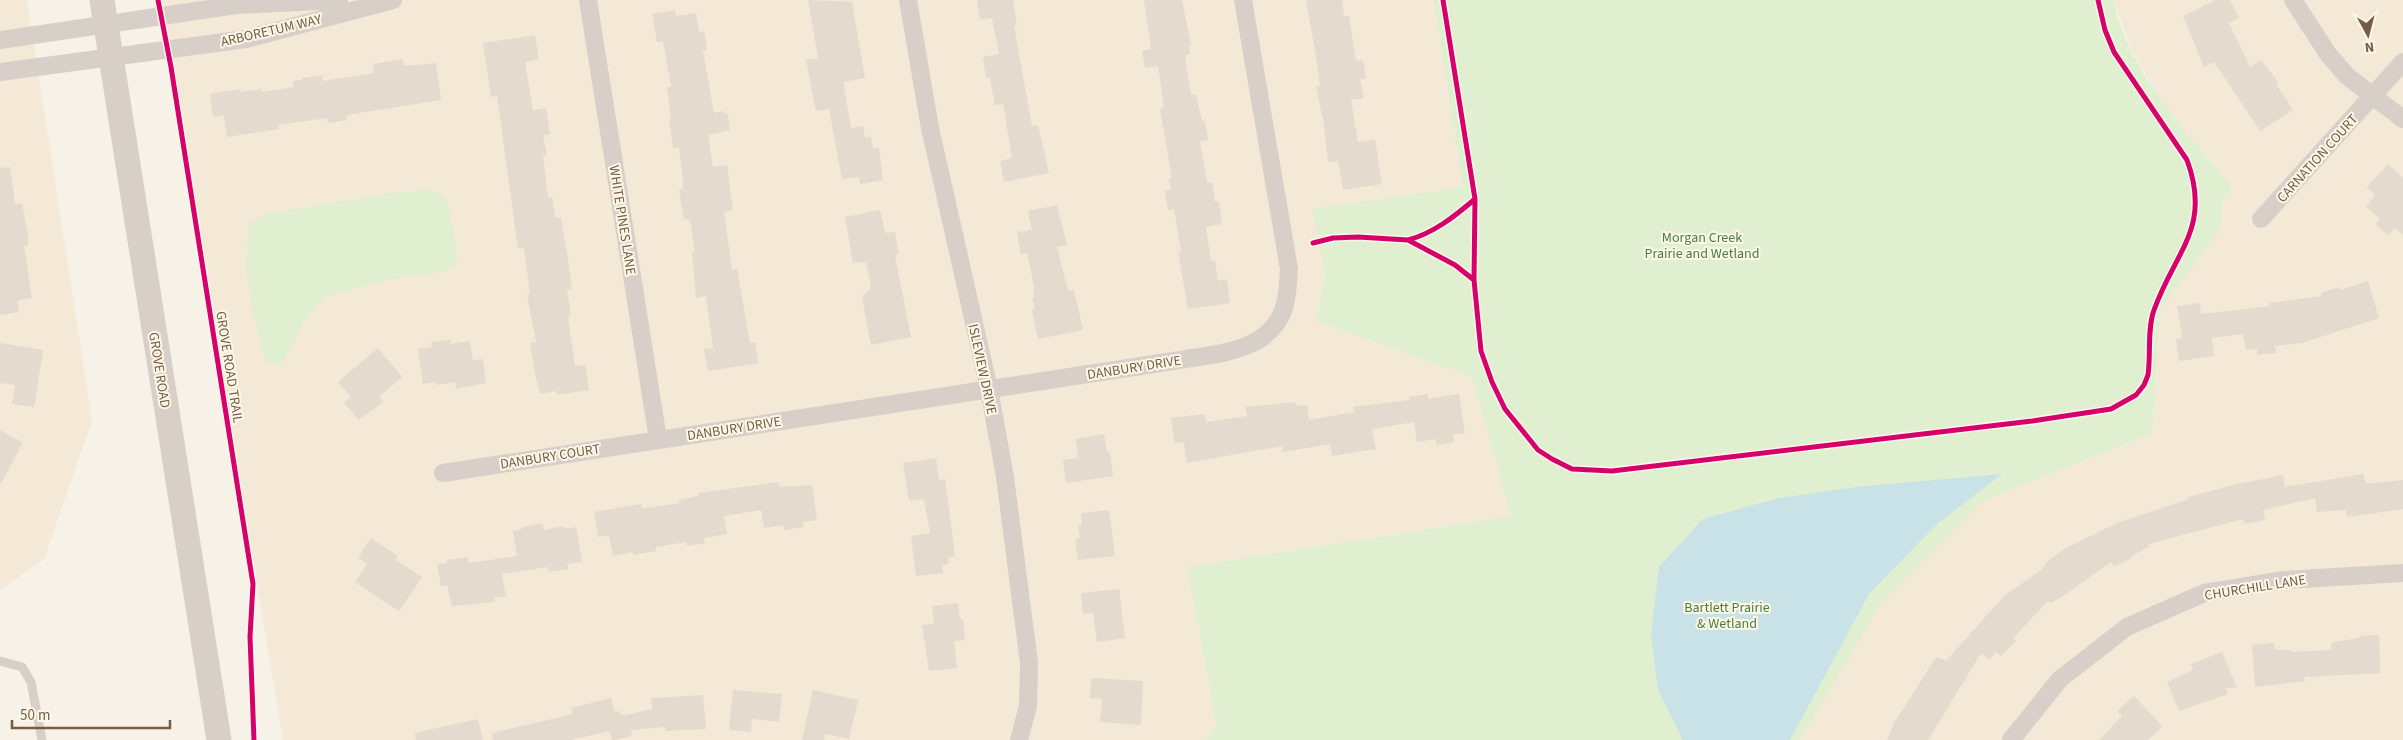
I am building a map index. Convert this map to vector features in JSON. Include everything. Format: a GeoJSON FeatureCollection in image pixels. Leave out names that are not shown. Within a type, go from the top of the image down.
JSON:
{"type":"FeatureCollection","features":[{"type":"Feature","properties":{"kind":"street","name":"GROVE ROAD"},"geometry":{"type":"LineString","coordinates":[[102,0],[219,740]]}},
{"type":"Feature","properties":{"kind":"street","name":"ARBORETUM WAY"},"geometry":{"type":"LineString","coordinates":[[0,40],[236,5],[339,0]]}},
{"type":"Feature","properties":{"kind":"street","name":"ARBORETUM WAY"},"geometry":{"type":"LineString","coordinates":[[0,72],[246,39],[393,0]]}},
{"type":"Feature","properties":{"kind":"street","name":"WHITE PINES LANE"},"geometry":{"type":"LineString","coordinates":[[588,0],[658,439]]}},
{"type":"Feature","properties":{"kind":"street","name":"ISLEVIEW DRIVE"},"geometry":{"type":"LineString","coordinates":[[908,0],[930,128],[988,390],[1005,477],[1029,663],[1028,706],[1019,740]]}},
{"type":"Feature","properties":{"kind":"street","name":"DANBURY DRIVE"},"geometry":{"type":"LineString","coordinates":[[658,439],[988,390],[1237,350],[1252,344],[1264,336],[1276,322],[1284,308],[1289,269],[1243,0]]}},
{"type":"Feature","properties":{"kind":"street"},"geometry":{"type":"LineString","coordinates":[[2293,0],[2328,54],[2347,76],[2403,119]]}},
{"type":"Feature","properties":{"kind":"street","name":"CARNATION COURT"},"geometry":{"type":"LineString","coordinates":[[2261,219],[2403,62]]}},
{"type":"Feature","properties":{"kind":"street","name":"DANBURY COURT"},"geometry":{"type":"LineString","coordinates":[[443,473],[658,439]]}},
{"type":"Feature","properties":{"kind":"street","name":"CHURCHILL LANE"},"geometry":{"type":"LineString","coordinates":[[2011,740],[2060,679],[2128,627],[2204,593],[2284,580],[2403,573]]}},
{"type":"Feature","properties":{"kind":"lane"},"geometry":{"type":"LineString","coordinates":[[0,661],[22,667],[31,682],[42,740]]}},
{"type":"Feature","properties":{"kind":"shaded area"},"geometry":{"type":"Polygon","coordinates":[[[0,0],[27,0],[92,421],[44,559],[0,590],[0,0]]]}},
{"type":"Feature","properties":{"kind":"shaded area"},"geometry":{"type":"Polygon","coordinates":[[[160,0],[1433,0],[1463,188],[1312,209],[1325,275],[1316,321],[1472,377],[1511,516],[1187,567],[1217,726],[1205,740],[283,740],[160,0]]]}},
{"type":"Feature","properties":{"kind":"shaded area"},"geometry":{"type":"Polygon","coordinates":[[[2113,0],[2403,0],[2403,740],[1800,740],[1879,605],[1983,501],[2152,434],[2160,311],[2220,228],[2221,203],[2232,186],[2164,106],[2132,50],[2113,0]]]}},
{"type":"Feature","properties":{"kind":"green space","name":"Morgan Creek Prairie and Wetland"},"geometry":{"type":"Polygon","coordinates":[[[1433,0],[2113,0],[2121,27],[2146,77],[2178,122],[2232,186],[2221,203],[2221,228],[2160,311],[2152,434],[1983,501],[1882,602],[1800,740],[1205,740],[1217,726],[1187,567],[1511,516],[1472,377],[1316,321],[1325,275],[1312,209],[1463,187],[1433,0]]]}},
{"type":"Feature","properties":{"kind":"green space"},"geometry":{"type":"Polygon","coordinates":[[[431,190],[442,195],[448,203],[458,256],[455,264],[445,271],[386,280],[326,296],[303,322],[290,350],[280,365],[272,365],[266,361],[253,313],[246,266],[249,224],[265,214],[403,191],[431,190]]]}},
{"type":"Feature","properties":{"kind":"water"},"geometry":{"type":"Polygon","coordinates":[[[2002,474],[1937,524],[1869,594],[1790,740],[1683,740],[1658,690],[1651,635],[1659,567],[1703,519],[1779,498],[1856,487],[2002,474]]]}},
{"type":"Feature","properties":{"kind":"building"},"geometry":{"type":"Polygon","coordinates":[[[808,0],[852,2],[865,78],[843,82],[851,128],[863,126],[865,138],[871,137],[873,149],[879,148],[883,180],[860,184],[859,177],[842,179],[829,109],[816,111],[806,60],[818,58],[808,0]]]}},
{"type":"Feature","properties":{"kind":"building"},"geometry":{"type":"Polygon","coordinates":[[[977,0],[1013,0],[1017,25],[1014,26],[1032,126],[1038,125],[1049,173],[1004,182],[1000,161],[1012,158],[1003,104],[995,105],[990,78],[986,78],[983,57],[999,54],[992,18],[980,20],[977,0]]]}},
{"type":"Feature","properties":{"kind":"building"},"geometry":{"type":"Polygon","coordinates":[[[1144,0],[1182,0],[1191,45],[1189,45],[1190,54],[1185,55],[1191,95],[1196,94],[1202,121],[1205,121],[1208,140],[1200,141],[1207,183],[1212,183],[1215,202],[1219,202],[1222,224],[1206,227],[1211,261],[1215,261],[1218,281],[1227,279],[1230,303],[1188,309],[1178,252],[1181,252],[1174,209],[1168,210],[1165,191],[1171,190],[1169,179],[1172,178],[1160,110],[1164,106],[1158,66],[1145,68],[1142,51],[1151,49],[1144,0]]]}},
{"type":"Feature","properties":{"kind":"building"},"geometry":{"type":"Polygon","coordinates":[[[1306,0],[1342,0],[1344,16],[1349,16],[1356,61],[1363,60],[1366,78],[1360,79],[1364,98],[1351,100],[1358,142],[1375,139],[1382,184],[1343,190],[1338,161],[1328,162],[1324,125],[1316,87],[1320,86],[1316,56],[1306,0]]]}},
{"type":"Feature","properties":{"kind":"building"},"geometry":{"type":"Polygon","coordinates":[[[2216,0],[2230,0],[2239,18],[2229,23],[2250,67],[2261,60],[2278,82],[2276,84],[2293,110],[2260,131],[2214,62],[2204,67],[2183,16],[2216,0]]]}},
{"type":"Feature","properties":{"kind":"building"},"geometry":{"type":"Polygon","coordinates":[[[675,10],[676,16],[696,13],[699,32],[704,31],[707,50],[703,51],[714,113],[724,111],[725,114],[728,114],[730,130],[708,135],[713,167],[727,165],[733,210],[724,212],[732,270],[737,269],[750,343],[755,342],[758,363],[708,371],[704,349],[713,348],[706,296],[696,298],[692,252],[695,252],[690,219],[684,220],[679,189],[683,189],[683,179],[679,147],[673,148],[669,119],[671,118],[667,87],[671,87],[663,41],[657,42],[652,14],[675,10]]]}},
{"type":"Feature","properties":{"kind":"building"},"geometry":{"type":"Polygon","coordinates":[[[535,35],[539,59],[525,62],[533,110],[546,108],[550,134],[543,135],[547,155],[543,155],[548,197],[552,197],[555,218],[561,217],[568,260],[572,290],[567,290],[571,314],[568,318],[575,366],[585,365],[589,390],[557,395],[557,391],[540,394],[535,374],[530,343],[536,342],[527,294],[530,294],[524,248],[518,248],[497,96],[491,97],[483,43],[535,35]]]}},
{"type":"Feature","properties":{"kind":"building"},"geometry":{"type":"Polygon","coordinates":[[[403,59],[404,66],[436,63],[441,100],[346,115],[347,120],[328,123],[327,118],[278,125],[279,129],[227,137],[224,115],[213,117],[210,94],[240,89],[241,92],[262,89],[262,92],[294,87],[293,81],[322,75],[323,81],[374,73],[373,64],[403,59]]]}},
{"type":"Feature","properties":{"kind":"building"},"geometry":{"type":"Polygon","coordinates":[[[2388,164],[2403,178],[2403,235],[2395,228],[2388,235],[2375,224],[2380,219],[2366,207],[2375,195],[2367,187],[2388,164]]]}},
{"type":"Feature","properties":{"kind":"building"},"geometry":{"type":"Polygon","coordinates":[[[10,167],[15,204],[22,203],[28,235],[28,245],[24,246],[32,298],[17,301],[19,312],[0,315],[0,168],[10,167]]]}},
{"type":"Feature","properties":{"kind":"building"},"geometry":{"type":"Polygon","coordinates":[[[1057,205],[1067,245],[1057,247],[1068,291],[1074,290],[1083,330],[1038,339],[1032,309],[1035,309],[1032,298],[1034,298],[1034,286],[1027,253],[1021,254],[1017,232],[1032,230],[1028,211],[1057,205]]]}},
{"type":"Feature","properties":{"kind":"building"},"geometry":{"type":"Polygon","coordinates":[[[880,210],[885,233],[895,232],[899,254],[895,255],[911,337],[871,345],[862,297],[871,287],[866,262],[853,263],[845,217],[880,210]]]}},
{"type":"Feature","properties":{"kind":"building"},"geometry":{"type":"Polygon","coordinates":[[[2368,281],[2379,318],[2302,343],[2275,346],[2276,353],[2257,355],[2257,349],[2246,350],[2243,334],[2212,338],[2214,356],[2179,361],[2176,339],[2182,338],[2177,306],[2200,303],[2201,314],[2270,306],[2269,303],[2322,296],[2321,293],[2339,287],[2340,290],[2368,281]]]}},
{"type":"Feature","properties":{"kind":"building"},"geometry":{"type":"Polygon","coordinates":[[[450,340],[451,344],[470,341],[473,360],[483,359],[486,383],[456,389],[455,382],[436,385],[436,382],[423,384],[418,349],[432,347],[431,342],[450,340]]]}},
{"type":"Feature","properties":{"kind":"building"},"geometry":{"type":"Polygon","coordinates":[[[0,343],[43,350],[34,407],[12,404],[15,385],[0,383],[0,343]]]}},
{"type":"Feature","properties":{"kind":"building"},"geometry":{"type":"Polygon","coordinates":[[[378,348],[402,377],[379,397],[383,402],[359,420],[344,403],[351,397],[338,382],[378,348]]]}},
{"type":"Feature","properties":{"kind":"building"},"geometry":{"type":"Polygon","coordinates":[[[1428,394],[1428,399],[1459,394],[1465,433],[1453,435],[1454,442],[1436,445],[1436,439],[1417,442],[1414,422],[1372,429],[1376,449],[1332,456],[1330,444],[1283,452],[1282,446],[1187,463],[1184,442],[1175,443],[1171,418],[1205,414],[1206,422],[1247,416],[1245,407],[1295,402],[1296,406],[1307,405],[1309,420],[1354,412],[1353,407],[1409,400],[1409,397],[1428,394]]]}},
{"type":"Feature","properties":{"kind":"building"},"geometry":{"type":"Polygon","coordinates":[[[0,430],[23,443],[0,485],[0,430]]]}},
{"type":"Feature","properties":{"kind":"building"},"geometry":{"type":"Polygon","coordinates":[[[1104,434],[1107,452],[1110,452],[1113,476],[1066,483],[1063,460],[1078,458],[1076,439],[1104,434]]]}},
{"type":"Feature","properties":{"kind":"building"},"geometry":{"type":"Polygon","coordinates":[[[936,458],[939,480],[945,479],[955,556],[948,557],[949,564],[942,565],[943,573],[916,576],[911,536],[930,533],[924,499],[909,501],[903,463],[936,458]]]}},
{"type":"Feature","properties":{"kind":"building"},"geometry":{"type":"Polygon","coordinates":[[[2363,474],[2366,484],[2403,480],[2403,509],[2347,517],[2346,510],[2317,512],[2315,498],[2263,510],[2265,520],[2244,524],[2243,519],[2148,544],[2149,547],[2131,556],[2132,558],[2114,567],[2111,562],[2066,594],[2051,603],[2048,601],[2013,638],[2016,641],[2001,656],[1996,652],[1989,660],[1981,653],[1928,740],[1887,740],[1894,723],[1935,659],[1937,657],[1946,661],[2004,596],[2041,570],[2048,561],[2064,549],[2117,523],[2189,499],[2188,497],[2233,485],[2283,475],[2285,487],[2363,474]]]}},
{"type":"Feature","properties":{"kind":"building"},"geometry":{"type":"Polygon","coordinates":[[[778,482],[779,487],[812,485],[817,520],[803,522],[803,527],[784,530],[783,525],[764,528],[761,510],[724,516],[727,534],[704,538],[705,543],[687,546],[686,542],[656,547],[656,551],[633,555],[633,552],[613,556],[609,535],[598,537],[594,512],[641,504],[642,509],[679,503],[679,500],[698,496],[698,493],[778,482]]]}},
{"type":"Feature","properties":{"kind":"building"},"geometry":{"type":"Polygon","coordinates":[[[1109,510],[1115,556],[1078,560],[1075,539],[1080,538],[1078,526],[1082,525],[1081,513],[1109,510]]]}},
{"type":"Feature","properties":{"kind":"building"},"geometry":{"type":"Polygon","coordinates":[[[542,523],[544,530],[564,526],[565,529],[576,527],[582,562],[567,564],[568,569],[549,572],[548,567],[502,574],[506,596],[494,598],[495,602],[452,606],[447,585],[441,586],[437,564],[447,563],[446,560],[468,557],[469,563],[517,556],[513,531],[542,523]]]}},
{"type":"Feature","properties":{"kind":"building"},"geometry":{"type":"Polygon","coordinates":[[[371,538],[398,556],[396,560],[422,577],[399,611],[355,582],[367,564],[358,558],[371,538]]]}},
{"type":"Feature","properties":{"kind":"building"},"geometry":{"type":"Polygon","coordinates":[[[1119,589],[1125,638],[1097,642],[1093,613],[1083,614],[1081,593],[1119,589]]]}},
{"type":"Feature","properties":{"kind":"building"},"geometry":{"type":"Polygon","coordinates":[[[958,603],[960,619],[963,619],[965,640],[954,641],[957,668],[929,671],[922,625],[934,624],[932,606],[958,603]]]}},
{"type":"Feature","properties":{"kind":"building"},"geometry":{"type":"Polygon","coordinates":[[[2379,635],[2380,673],[2304,677],[2305,681],[2255,687],[2252,645],[2274,643],[2275,650],[2290,650],[2291,652],[2332,650],[2331,644],[2334,642],[2359,638],[2359,636],[2379,635]]]}},
{"type":"Feature","properties":{"kind":"building"},"geometry":{"type":"Polygon","coordinates":[[[2222,652],[2237,688],[2226,688],[2228,694],[2179,711],[2167,682],[2193,670],[2191,664],[2222,652]]]}},
{"type":"Feature","properties":{"kind":"building"},"geometry":{"type":"Polygon","coordinates":[[[1091,678],[1143,681],[1141,725],[1100,722],[1102,699],[1090,698],[1091,678]]]}},
{"type":"Feature","properties":{"kind":"building"},"geometry":{"type":"Polygon","coordinates":[[[733,690],[782,694],[779,722],[752,719],[751,732],[729,730],[733,690]]]}},
{"type":"Feature","properties":{"kind":"building"},"geometry":{"type":"Polygon","coordinates":[[[813,690],[858,700],[849,739],[825,734],[824,740],[802,740],[813,690]]]}},
{"type":"Feature","properties":{"kind":"building"},"geometry":{"type":"Polygon","coordinates":[[[703,695],[706,729],[665,731],[665,727],[631,730],[632,736],[615,740],[612,740],[610,731],[571,740],[493,740],[492,733],[573,714],[571,708],[611,698],[615,712],[620,711],[621,716],[652,709],[651,698],[703,695]]]}},
{"type":"Feature","properties":{"kind":"building"},"geometry":{"type":"Polygon","coordinates":[[[2134,696],[2162,726],[2160,729],[2148,740],[2099,740],[2122,716],[2117,711],[2134,696]]]}},
{"type":"Feature","properties":{"kind":"building"},"geometry":{"type":"Polygon","coordinates":[[[478,719],[483,740],[416,740],[415,733],[478,719]]]}},
{"type":"Feature","properties":{"kind":"cycle path","name":"GROVE ROAD TRAIL"},"geometry":{"type":"LineString","coordinates":[[158,0],[171,67],[253,584],[250,637],[254,740]]}},
{"type":"Feature","properties":{"kind":"cycle path"},"geometry":{"type":"LineString","coordinates":[[1443,0],[1475,199],[1474,280],[1481,351],[1492,382],[1505,409],[1538,450],[1572,469],[1612,471],[2032,421],[2111,409],[2136,395],[2144,385],[2148,375],[2150,334],[2154,310],[2162,289],[2188,238],[2193,222],[2195,204],[2194,184],[2187,160],[2114,52],[2105,30],[2098,0]]}},
{"type":"Feature","properties":{"kind":"cycle path"},"geometry":{"type":"LineString","coordinates":[[1408,240],[1427,233],[1452,218],[1475,199]]}},
{"type":"Feature","properties":{"kind":"cycle path"},"geometry":{"type":"LineString","coordinates":[[1313,243],[1333,238],[1358,237],[1408,240],[1455,265],[1474,280]]}},
{"type":"Feature","properties":{"kind":"park label","name":"Bartlett Prairie & Wetland"},"geometry":{"type":"Point","coordinates":[1727,616]}}]}
